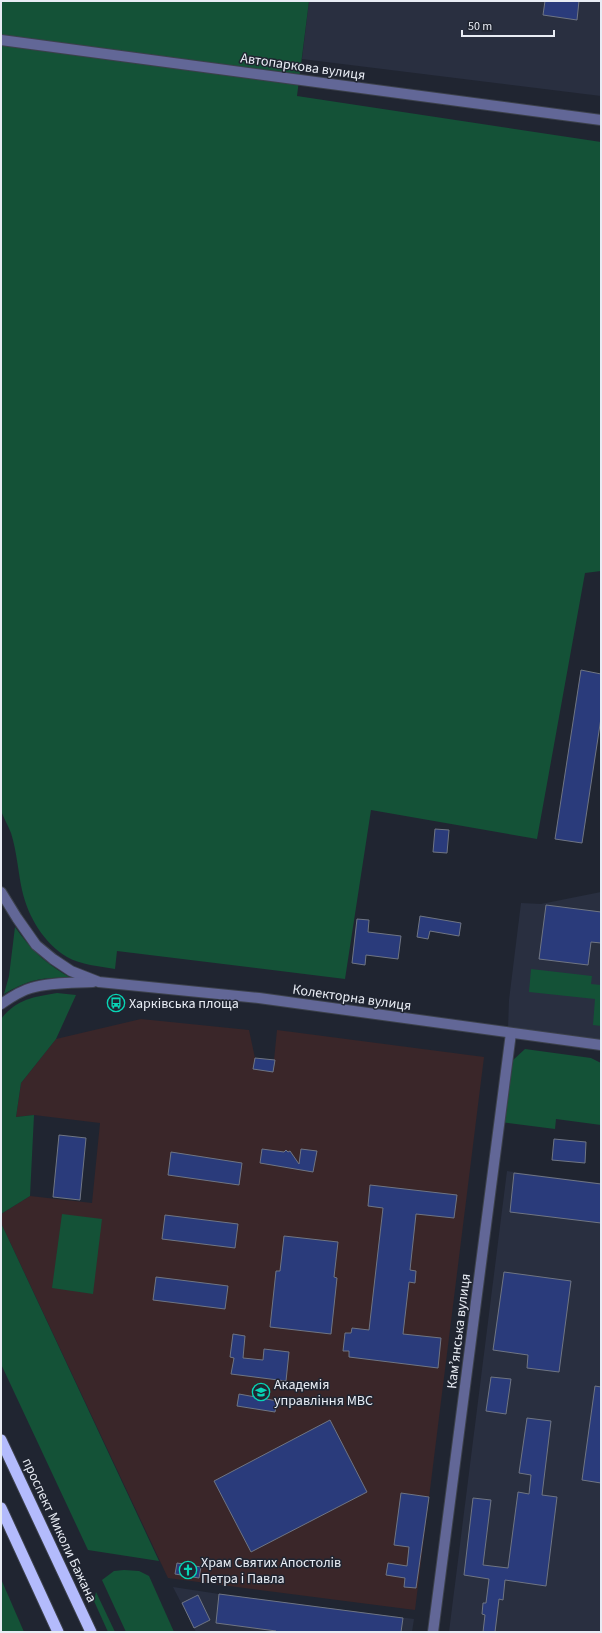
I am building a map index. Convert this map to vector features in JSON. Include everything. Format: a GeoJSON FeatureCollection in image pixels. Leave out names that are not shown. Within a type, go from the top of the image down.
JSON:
{"type":"FeatureCollection","features":[{"type":"Feature","properties":{"kind":"highway","name":"проспект Миколи Бажана"},"geometry":{"type":"LineString","coordinates":[[1,1440],[91,1632]]}},
{"type":"Feature","properties":{"kind":"highway"},"geometry":{"type":"LineString","coordinates":[[1,1508],[58,1632]]}},
{"type":"Feature","properties":{"kind":"street","name":"Автопаркова вулиця"},"geometry":{"type":"LineString","coordinates":[[1,40],[601,120]]}},
{"type":"Feature","properties":{"kind":"street","name":"Колекторна вулиця"},"geometry":{"type":"LineString","coordinates":[[1,892],[36,945],[71,971],[100,982]]}},
{"type":"Feature","properties":{"kind":"street","name":"Колекторна вулиця"},"geometry":{"type":"LineString","coordinates":[[1,1004],[30,988],[52,984],[100,982],[259,998],[601,1046]]}},
{"type":"Feature","properties":{"kind":"street","name":"Камʼянська вулиця"},"geometry":{"type":"LineString","coordinates":[[432,1632],[511,1033]]}},
{"type":"Feature","properties":{"kind":"shaded area"},"geometry":{"type":"Polygon","coordinates":[[[309,1],[601,1],[601,96],[302,59],[309,1]]]}},
{"type":"Feature","properties":{"kind":"shaded area"},"geometry":{"type":"Polygon","coordinates":[[[601,892],[601,1042],[508,1029],[509,1000],[521,903],[541,904],[601,892]]]}},
{"type":"Feature","properties":{"kind":"shaded area","name":"Академія управління МВС"},"geometry":{"type":"Polygon","coordinates":[[[141,1019],[249,1030],[255,1058],[274,1060],[277,1030],[484,1057],[415,1610],[168,1578],[1,1223],[1,1214],[30,1196],[92,1203],[100,1123],[34,1115],[16,1117],[21,1083],[56,1039],[141,1019]]]}},
{"type":"Feature","properties":{"kind":"shaded area"},"geometry":{"type":"Polygon","coordinates":[[[507,1171],[601,1183],[601,1632],[449,1632],[507,1171]]]}},
{"type":"Feature","properties":{"kind":"shaded area"},"geometry":{"type":"Polygon","coordinates":[[[173,1587],[414,1619],[412,1632],[196,1632],[173,1587]]]}},
{"type":"Feature","properties":{"kind":"green space"},"geometry":{"type":"Polygon","coordinates":[[[1,1],[309,1],[297,96],[601,142],[601,571],[585,573],[537,839],[371,810],[345,979],[117,951],[115,969],[84,964],[67,957],[51,944],[44,937],[28,910],[13,840],[1,811],[1,1]]]}},
{"type":"Feature","properties":{"kind":"green space"},"geometry":{"type":"Polygon","coordinates":[[[15,927],[27,943],[40,956],[71,978],[36,980],[21,985],[4,994],[9,976],[15,927]]]}},
{"type":"Feature","properties":{"kind":"green space"},"geometry":{"type":"Polygon","coordinates":[[[531,969],[592,976],[591,984],[601,985],[601,1026],[593,1025],[595,999],[529,992],[531,969]]]}},
{"type":"Feature","properties":{"kind":"green space"},"geometry":{"type":"Polygon","coordinates":[[[57,993],[76,995],[56,1039],[21,1083],[16,1117],[34,1115],[30,1196],[1,1214],[1,1019],[7,1012],[19,1003],[40,996],[57,993]]]}},
{"type":"Feature","properties":{"kind":"green space"},"geometry":{"type":"Polygon","coordinates":[[[525,1049],[591,1058],[601,1063],[601,1125],[556,1119],[555,1129],[501,1122],[512,1061],[525,1049]]]}},
{"type":"Feature","properties":{"kind":"green space"},"geometry":{"type":"Polygon","coordinates":[[[62,1214],[102,1219],[93,1294],[52,1288],[62,1214]]]}},
{"type":"Feature","properties":{"kind":"green space"},"geometry":{"type":"Polygon","coordinates":[[[1,1223],[159,1561],[88,1550],[1,1364],[1,1223]]]}},
{"type":"Feature","properties":{"kind":"green space"},"geometry":{"type":"Polygon","coordinates":[[[114,1571],[139,1571],[149,1576],[174,1632],[126,1632],[102,1580],[114,1571]]]}},
{"type":"Feature","properties":{"kind":"green space"},"geometry":{"type":"Polygon","coordinates":[[[1,1579],[24,1632],[1,1632],[1,1579]]]}},
{"type":"Feature","properties":{"kind":"green space"},"geometry":{"type":"Polygon","coordinates":[[[96,1592],[115,1632],[108,1632],[94,1601],[96,1592]]]}},
{"type":"Feature","properties":{"kind":"building"},"geometry":{"type":"Polygon","coordinates":[[[545,1],[579,1],[577,20],[543,15],[545,1]]]}},
{"type":"Feature","properties":{"kind":"building"},"geometry":{"type":"Polygon","coordinates":[[[581,670],[601,674],[601,718],[582,843],[555,839],[581,670]]]}},
{"type":"Feature","properties":{"kind":"building"},"geometry":{"type":"Polygon","coordinates":[[[435,829],[449,830],[447,853],[433,852],[435,829]]]}},
{"type":"Feature","properties":{"kind":"building"},"geometry":{"type":"Polygon","coordinates":[[[546,905],[601,912],[601,943],[591,942],[588,965],[539,959],[546,905]]]}},
{"type":"Feature","properties":{"kind":"building"},"geometry":{"type":"Polygon","coordinates":[[[420,916],[461,923],[459,936],[430,931],[428,939],[417,937],[420,916]]]}},
{"type":"Feature","properties":{"kind":"building"},"geometry":{"type":"Polygon","coordinates":[[[357,919],[369,920],[368,932],[401,936],[398,959],[366,955],[365,965],[352,963],[357,919]]]}},
{"type":"Feature","properties":{"kind":"building"},"geometry":{"type":"Polygon","coordinates":[[[255,1058],[275,1060],[273,1072],[253,1069],[255,1058]]]}},
{"type":"Feature","properties":{"kind":"building"},"geometry":{"type":"Polygon","coordinates":[[[59,1135],[86,1138],[80,1200],[53,1197],[59,1135]]]}},
{"type":"Feature","properties":{"kind":"building"},"geometry":{"type":"Polygon","coordinates":[[[554,1139],[586,1142],[585,1163],[552,1160],[554,1139]]]}},
{"type":"Feature","properties":{"kind":"building"},"geometry":{"type":"Polygon","coordinates":[[[262,1149],[284,1152],[286,1150],[288,1152],[290,1151],[299,1164],[301,1149],[317,1151],[313,1172],[260,1163],[262,1149]]]}},
{"type":"Feature","properties":{"kind":"building"},"geometry":{"type":"Polygon","coordinates":[[[171,1152],[242,1163],[239,1185],[168,1175],[171,1152]]]}},
{"type":"Feature","properties":{"kind":"building"},"geometry":{"type":"Polygon","coordinates":[[[514,1173],[601,1184],[601,1223],[510,1212],[514,1173]]]}},
{"type":"Feature","properties":{"kind":"building"},"geometry":{"type":"Polygon","coordinates":[[[370,1185],[457,1195],[454,1218],[416,1214],[410,1270],[416,1271],[415,1283],[409,1282],[403,1334],[441,1338],[438,1368],[349,1357],[349,1351],[343,1351],[345,1333],[351,1333],[352,1328],[369,1330],[383,1208],[368,1206],[370,1185]]]}},
{"type":"Feature","properties":{"kind":"building"},"geometry":{"type":"Polygon","coordinates":[[[165,1215],[238,1224],[235,1248],[162,1239],[165,1215]]]}},
{"type":"Feature","properties":{"kind":"building"},"geometry":{"type":"Polygon","coordinates":[[[284,1236],[338,1242],[334,1277],[337,1278],[331,1334],[270,1327],[276,1271],[280,1271],[284,1236]]]}},
{"type":"Feature","properties":{"kind":"building"},"geometry":{"type":"Polygon","coordinates":[[[504,1272],[571,1281],[559,1372],[527,1368],[528,1355],[493,1350],[504,1272]]]}},
{"type":"Feature","properties":{"kind":"building"},"geometry":{"type":"Polygon","coordinates":[[[156,1277],[228,1286],[225,1309],[153,1300],[156,1277]]]}},
{"type":"Feature","properties":{"kind":"building"},"geometry":{"type":"Polygon","coordinates":[[[233,1334],[245,1336],[243,1358],[263,1360],[264,1349],[289,1352],[286,1381],[231,1374],[234,1358],[230,1357],[233,1334]]]}},
{"type":"Feature","properties":{"kind":"building"},"geometry":{"type":"Polygon","coordinates":[[[491,1377],[511,1379],[506,1414],[486,1411],[491,1377]]]}},
{"type":"Feature","properties":{"kind":"building"},"geometry":{"type":"Polygon","coordinates":[[[595,1386],[601,1387],[601,1483],[582,1480],[595,1386]]]}},
{"type":"Feature","properties":{"kind":"building"},"geometry":{"type":"Polygon","coordinates":[[[239,1394],[277,1401],[275,1412],[237,1406],[239,1394]]]}},
{"type":"Feature","properties":{"kind":"building"},"geometry":{"type":"Polygon","coordinates":[[[527,1418],[551,1421],[542,1495],[557,1497],[546,1586],[505,1580],[503,1600],[499,1599],[495,1632],[483,1632],[485,1615],[482,1614],[483,1603],[486,1603],[489,1579],[464,1575],[473,1498],[491,1500],[483,1565],[508,1568],[518,1492],[529,1494],[531,1475],[519,1473],[527,1418]]]}},
{"type":"Feature","properties":{"kind":"building"},"geometry":{"type":"Polygon","coordinates":[[[330,1420],[367,1492],[251,1552],[214,1481],[330,1420]]]}},
{"type":"Feature","properties":{"kind":"building"},"geometry":{"type":"Polygon","coordinates":[[[401,1493],[429,1497],[416,1588],[404,1587],[405,1578],[386,1575],[388,1563],[407,1566],[409,1547],[394,1545],[401,1493]]]}},
{"type":"Feature","properties":{"kind":"building","name":"Храм Святих Апостолів Петра і Павла"},"geometry":{"type":"Polygon","coordinates":[[[177,1563],[201,1567],[199,1578],[175,1574],[177,1563]]]}},
{"type":"Feature","properties":{"kind":"building"},"geometry":{"type":"Polygon","coordinates":[[[219,1594],[403,1618],[401,1632],[275,1632],[276,1631],[216,1623],[219,1594]]]}},
{"type":"Feature","properties":{"kind":"building"},"geometry":{"type":"Polygon","coordinates":[[[198,1595],[210,1620],[194,1628],[182,1603],[198,1595]]]}},
{"type":"Feature","properties":{"kind":"place","name":"Харківська площа"},"geometry":{"type":"Point","coordinates":[116,1003]}},
{"type":"Feature","properties":{"kind":"place","name":"Академія управління МВС"},"geometry":{"type":"Point","coordinates":[261,1392]}},
{"type":"Feature","properties":{"kind":"place","name":"Храм Святих Апостолів Петра і Павла"},"geometry":{"type":"Point","coordinates":[188,1570]}}]}
